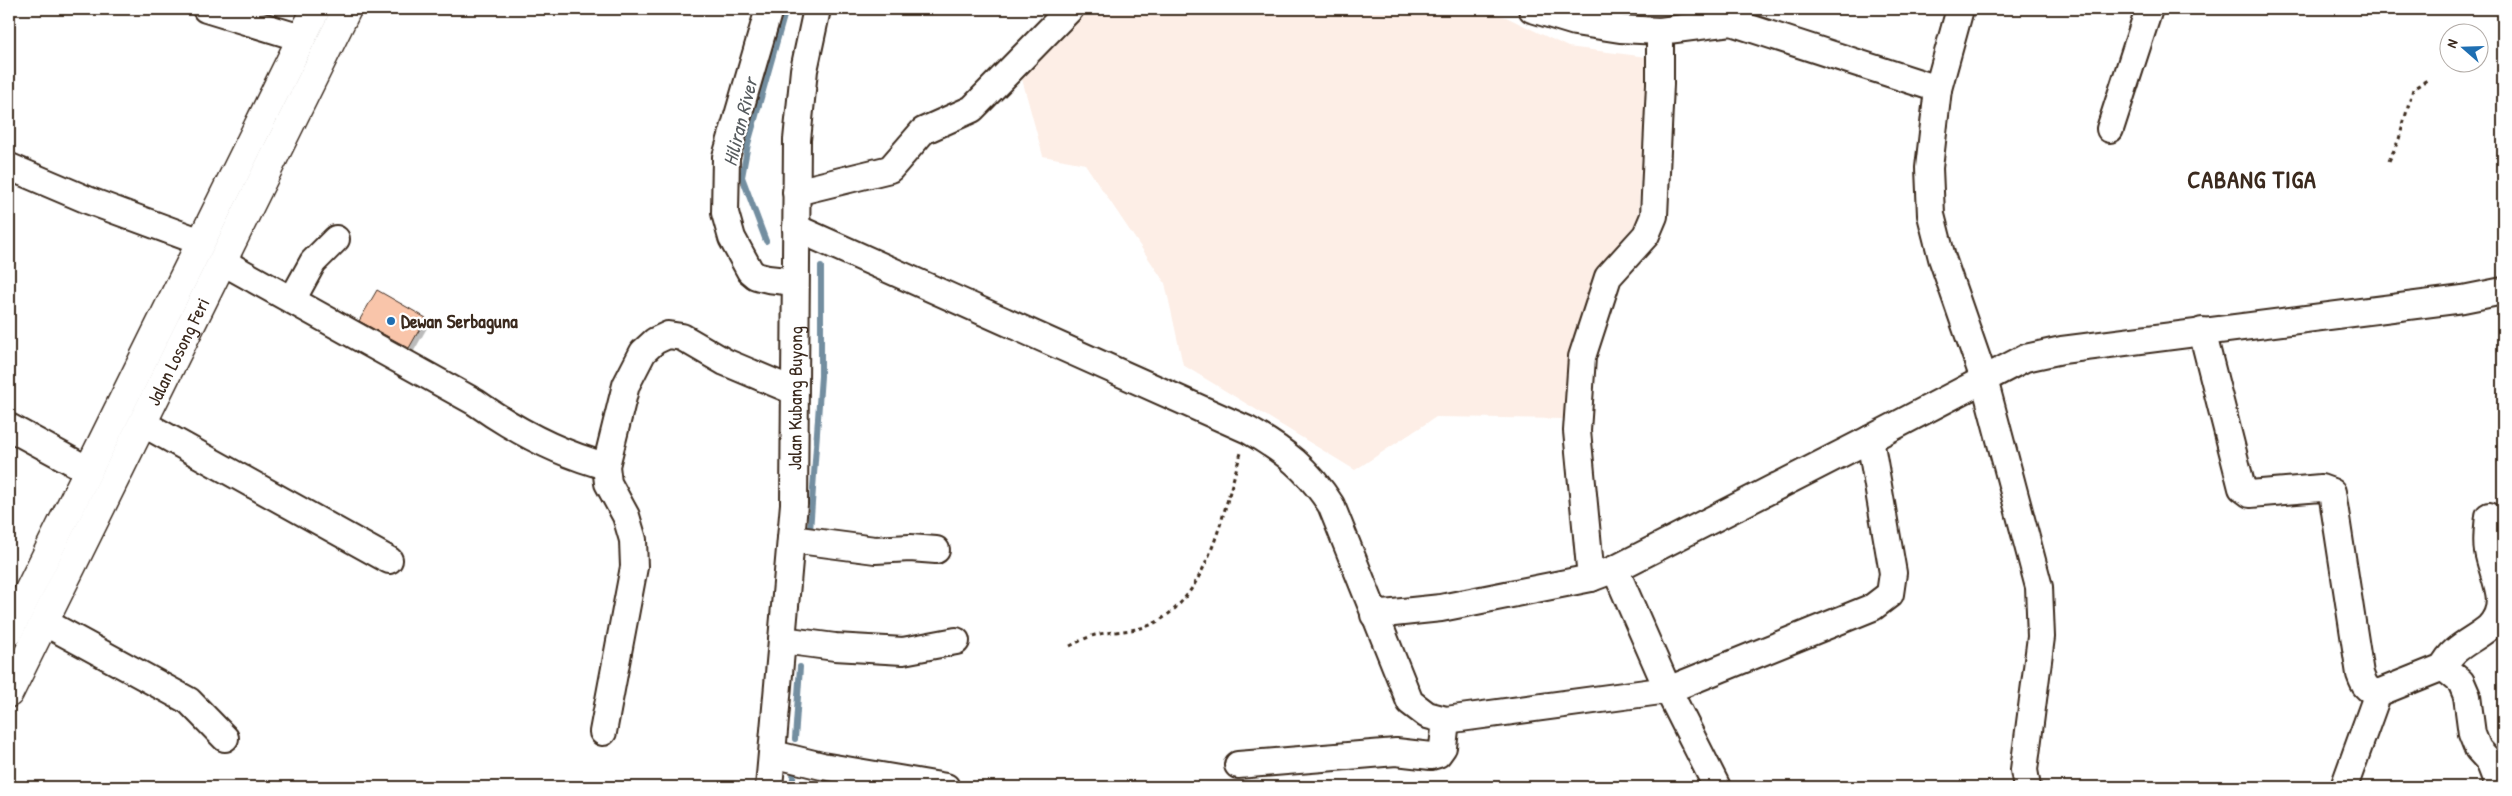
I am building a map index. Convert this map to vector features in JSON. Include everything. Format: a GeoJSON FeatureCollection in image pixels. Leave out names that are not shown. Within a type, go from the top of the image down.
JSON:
{"type":"FeatureCollection","features":[{"type":"Feature","properties":{"kind":"main road","name":"Jalan Losong Feri"},"geometry":{"type":"LineString","coordinates":[[9,631],[316,9]]}},
{"type":"Feature","properties":{"kind":"main road","name":"Jalan Losong Feri"},"geometry":{"type":"LineString","coordinates":[[9,693],[144,424],[347,9]]}},
{"type":"Feature","properties":{"kind":"main road"},"geometry":{"type":"LineString","coordinates":[[84,477],[103,474],[116,480]]}},
{"type":"Feature","properties":{"kind":"street"},"geometry":{"type":"LineString","coordinates":[[206,9],[301,38]]}},
{"type":"Feature","properties":{"kind":"street"},"geometry":{"type":"LineString","coordinates":[[769,9],[726,157],[725,213],[732,238],[750,271],[756,276],[795,282]]}},
{"type":"Feature","properties":{"kind":"street","name":"Jalan Kubang Buyong"},"geometry":{"type":"LineString","coordinates":[[769,787],[794,504],[797,140],[804,70],[817,9]]}},
{"type":"Feature","properties":{"kind":"street"},"geometry":{"type":"LineString","coordinates":[[796,192],[890,169],[923,131],[972,109],[1070,9]]}},
{"type":"Feature","properties":{"kind":"street"},"geometry":{"type":"LineString","coordinates":[[1532,9],[1596,27],[1660,31],[1731,22],[1938,89]]}},
{"type":"Feature","properties":{"kind":"street"},"geometry":{"type":"LineString","coordinates":[[1960,9],[1938,89],[1928,168],[1931,215],[1942,258],[1984,379],[2039,587],[2042,612],[2039,662],[2024,770],[2027,787]]}},
{"type":"Feature","properties":{"kind":"street"},"geometry":{"type":"LineString","coordinates":[[2110,129],[2149,9]]}},
{"type":"Feature","properties":{"kind":"street"},"geometry":{"type":"LineString","coordinates":[[1591,578],[1577,431],[1582,357],[1608,277],[1646,235],[1654,216],[1660,84],[1660,31]]}},
{"type":"Feature","properties":{"kind":"street"},"geometry":{"type":"LineString","coordinates":[[9,168],[90,201],[201,242]]}},
{"type":"Feature","properties":{"kind":"street"},"geometry":{"type":"LineString","coordinates":[[796,228],[1248,430],[1277,447],[1300,465],[1318,484],[1331,505],[1410,702],[1427,715],[1446,720],[1668,690],[1873,606],[1890,594],[1893,573],[1870,439]]}},
{"type":"Feature","properties":{"kind":"street"},"geometry":{"type":"LineString","coordinates":[[292,300],[313,262],[336,239]]}},
{"type":"Feature","properties":{"kind":"street"},"geometry":{"type":"LineString","coordinates":[[223,262],[434,382],[475,402],[505,423],[540,443],[574,457],[606,466]]}},
{"type":"Feature","properties":{"kind":"street"},"geometry":{"type":"LineString","coordinates":[[1374,615],[1441,608],[1591,578],[1615,569],[2024,358],[2062,350],[2463,299],[2503,290]]}},
{"type":"Feature","properties":{"kind":"street"},"geometry":{"type":"LineString","coordinates":[[2202,332],[2242,488],[2250,494],[2321,488],[2332,492],[2360,674],[2364,686],[2370,691],[2378,693],[2444,667],[2454,651],[2490,626],[2499,611],[2502,588],[2488,550],[2489,516]]}},
{"type":"Feature","properties":{"kind":"street"},"geometry":{"type":"LineString","coordinates":[[603,732],[634,567],[633,540],[626,516],[608,483],[606,466],[626,385],[643,352],[655,341],[668,335],[682,337],[724,362],[794,391]]}},
{"type":"Feature","properties":{"kind":"street"},"geometry":{"type":"LineString","coordinates":[[144,424],[389,560]]}},
{"type":"Feature","properties":{"kind":"street"},"geometry":{"type":"LineString","coordinates":[[9,427],[84,477]]}},
{"type":"Feature","properties":{"kind":"street"},"geometry":{"type":"LineString","coordinates":[[791,539],[875,550],[910,548],[936,550]]}},
{"type":"Feature","properties":{"kind":"street"},"geometry":{"type":"LineString","coordinates":[[1615,569],[1668,690],[1717,787]]}},
{"type":"Feature","properties":{"kind":"street"},"geometry":{"type":"LineString","coordinates":[[44,622],[189,701],[225,738]]}},
{"type":"Feature","properties":{"kind":"street"},"geometry":{"type":"LineString","coordinates":[[782,640],[835,647],[903,651],[956,641]]}},
{"type":"Feature","properties":{"kind":"street"},"geometry":{"type":"LineString","coordinates":[[2444,667],[2462,682],[2467,696],[2472,734],[2478,749],[2488,761],[2499,787]]}},
{"type":"Feature","properties":{"kind":"street"},"geometry":{"type":"LineString","coordinates":[[2344,787],[2378,693]]}},
{"type":"Feature","properties":{"kind":"street"},"geometry":{"type":"LineString","coordinates":[[1238,765],[1396,752],[1431,756],[1438,754],[1443,747],[1446,720]]}},
{"type":"Feature","properties":{"kind":"street"},"geometry":{"type":"LineString","coordinates":[[773,754],[822,766],[946,787]]}},
{"type":"Feature","properties":{"kind":"path"},"geometry":{"type":"LineString","coordinates":[[2389,161],[2399,139],[2413,89],[2426,80]]}},
{"type":"Feature","properties":{"kind":"path"},"geometry":{"type":"LineString","coordinates":[[1070,646],[1094,635],[1134,631],[1158,622],[1176,608],[1193,588],[1207,562],[1248,430]]}},
{"type":"Feature","properties":{"kind":"shaded area"},"geometry":{"type":"Polygon","coordinates":[[[1084,9],[1479,9],[1506,17],[1568,47],[1647,57],[1638,220],[1598,270],[1564,419],[1436,417],[1355,470],[1183,365],[1165,283],[1085,164],[1043,156],[1019,68],[1084,9]]]}},
{"type":"Feature","properties":{"kind":"building","name":"Dewan Serbaguna"},"geometry":{"type":"Polygon","coordinates":[[[377,290],[426,318],[409,348],[359,321],[377,290]]]}},
{"type":"Feature","properties":{"kind":"waterway","name":"Hiliran River"},"geometry":{"type":"LineString","coordinates":[[766,241],[742,177],[748,144],[786,9]]}},
{"type":"Feature","properties":{"kind":"waterway"},"geometry":{"type":"LineString","coordinates":[[810,531],[821,376],[821,267]]}},
{"type":"Feature","properties":{"kind":"waterway"},"geometry":{"type":"LineString","coordinates":[[795,739],[800,667]]}},
{"type":"Feature","properties":{"kind":"waterway"},"geometry":{"type":"LineString","coordinates":[[792,787],[794,768]]}},
{"type":"Feature","properties":{"kind":"place","name":"Dewan Serbaguna"},"geometry":{"type":"Point","coordinates":[391,321]}},
{"type":"Feature","properties":{"kind":"district","name":"CABANG TIGA"},"geometry":{"type":"Point","coordinates":[2252,180]}}]}
